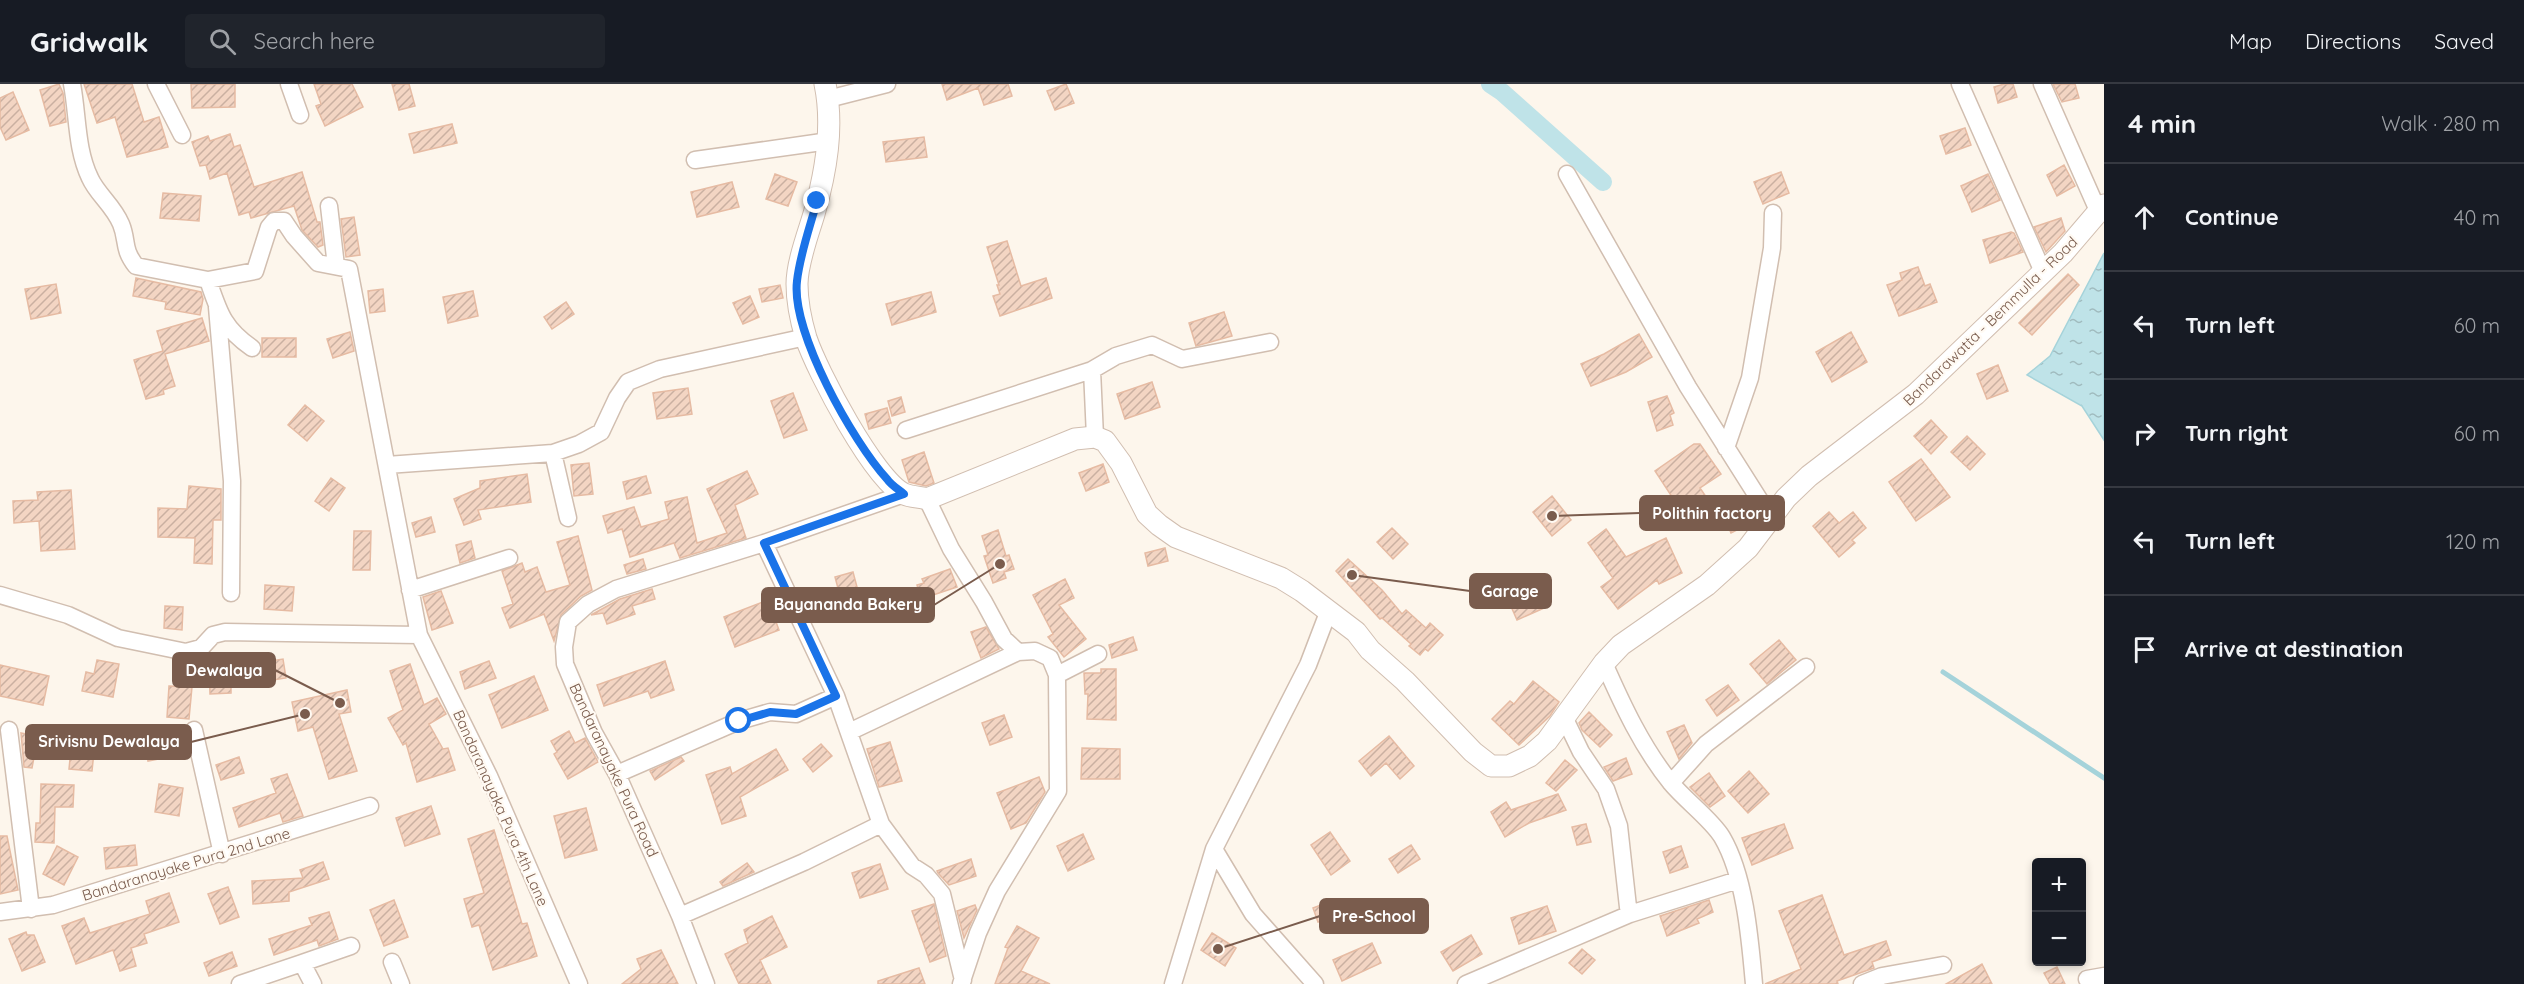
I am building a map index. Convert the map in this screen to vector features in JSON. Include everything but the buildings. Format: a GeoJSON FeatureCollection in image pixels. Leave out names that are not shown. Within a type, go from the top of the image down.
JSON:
{"type":"FeatureCollection","features":[{"type":"Feature","properties":{"kind":"street"},"geometry":{"type":"LineString","coordinates":[[72,84],[80,151],[91,181],[111,204],[122,226],[126,253],[136,266],[208,280],[255,271],[268,227],[274,220],[284,220],[294,236],[318,263],[336,266],[329,206]]}},
{"type":"Feature","properties":{"kind":"street"},"geometry":{"type":"LineString","coordinates":[[156,84],[182,135]]}},
{"type":"Feature","properties":{"kind":"street"},"geometry":{"type":"LineString","coordinates":[[289,84],[300,115]]}},
{"type":"Feature","properties":{"kind":"street"},"geometry":{"type":"LineString","coordinates":[[887,84],[826,91],[829,141],[797,282],[798,302],[806,337],[852,432],[887,480],[904,494],[927,499],[1041,451],[1075,439],[1095,437],[1092,370]]}},
{"type":"Feature","properties":{"kind":"street"},"geometry":{"type":"LineString","coordinates":[[1960,84],[2043,272]]}},
{"type":"Feature","properties":{"kind":"street"},"geometry":{"type":"LineString","coordinates":[[2042,84],[2101,209]]}},
{"type":"Feature","properties":{"kind":"street"},"geometry":{"type":"LineString","coordinates":[[695,160],[829,141]]}},
{"type":"Feature","properties":{"kind":"street"},"geometry":{"type":"LineString","coordinates":[[1567,174],[1688,387],[1771,518]]}},
{"type":"Feature","properties":{"kind":"street","name":"Bandarawatta - Bemmulla - Road"},"geometry":{"type":"LineString","coordinates":[[1095,437],[1105,441],[1113,452],[1148,514],[1159,525],[1176,537],[1281,578],[1329,610],[1356,632],[1370,650],[1405,681],[1473,752],[1491,766],[1509,766],[1530,756],[1547,741],[1604,663],[1621,645],[1707,585],[1748,548],[1786,498],[1809,476],[1916,394],[2063,254],[2101,209]]}},
{"type":"Feature","properties":{"kind":"street"},"geometry":{"type":"LineString","coordinates":[[1726,448],[1750,378],[1772,248],[1773,213]]}},
{"type":"Feature","properties":{"kind":"street","name":"Bandaranayaka Pura 4th Lane"},"geometry":{"type":"LineString","coordinates":[[336,266],[349,269],[419,634],[489,776],[579,984]]}},
{"type":"Feature","properties":{"kind":"street"},"geometry":{"type":"LineString","coordinates":[[208,280],[217,307],[233,335],[252,348]]}},
{"type":"Feature","properties":{"kind":"street"},"geometry":{"type":"LineString","coordinates":[[217,307],[232,481],[231,593]]}},
{"type":"Feature","properties":{"kind":"street"},"geometry":{"type":"LineString","coordinates":[[387,465],[553,453],[579,444],[601,432],[617,398],[628,382],[660,369],[806,337]]}},
{"type":"Feature","properties":{"kind":"street"},"geometry":{"type":"LineString","coordinates":[[906,430],[1092,370],[1116,356],[1152,345],[1182,359],[1270,342]]}},
{"type":"Feature","properties":{"kind":"street"},"geometry":{"type":"LineString","coordinates":[[553,453],[568,518]]}},
{"type":"Feature","properties":{"kind":"street","name":"Bandaranayake Pura Road"},"geometry":{"type":"LineString","coordinates":[[706,984],[680,916],[617,774],[594,733],[565,664],[564,646],[568,622],[588,604],[616,589],[764,543],[904,494]]}},
{"type":"Feature","properties":{"kind":"street"},"geometry":{"type":"LineString","coordinates":[[927,499],[951,549],[1004,639],[1018,652]]}},
{"type":"Feature","properties":{"kind":"street"},"geometry":{"type":"LineString","coordinates":[[764,543],[836,696],[881,824],[912,866],[926,875],[942,894],[962,982]]}},
{"type":"Feature","properties":{"kind":"street"},"geometry":{"type":"LineString","coordinates":[[410,590],[509,558]]}},
{"type":"Feature","properties":{"kind":"street"},"geometry":{"type":"LineString","coordinates":[[0,595],[68,615],[118,638],[186,652],[201,648],[213,635],[225,632],[419,634]]}},
{"type":"Feature","properties":{"kind":"street"},"geometry":{"type":"LineString","coordinates":[[1173,984],[1214,849],[1308,665],[1329,610]]}},
{"type":"Feature","properties":{"kind":"street"},"geometry":{"type":"LineString","coordinates":[[849,732],[1018,652],[1035,651],[1050,658],[1057,675],[1058,791],[997,891],[978,933],[962,982]]}},
{"type":"Feature","properties":{"kind":"street"},"geometry":{"type":"LineString","coordinates":[[1057,675],[1098,654]]}},
{"type":"Feature","properties":{"kind":"street"},"geometry":{"type":"LineString","coordinates":[[1604,663],[1643,744],[1671,783],[1721,836],[1738,880],[1750,940],[1754,984]]}},
{"type":"Feature","properties":{"kind":"street"},"geometry":{"type":"LineString","coordinates":[[1671,783],[1706,744],[1806,667]]}},
{"type":"Feature","properties":{"kind":"street"},"geometry":{"type":"LineString","coordinates":[[617,774],[739,721],[770,712],[796,714],[836,696]]}},
{"type":"Feature","properties":{"kind":"street"},"geometry":{"type":"LineString","coordinates":[[1564,717],[1581,752],[1606,789],[1619,826],[1630,914]]}},
{"type":"Feature","properties":{"kind":"street"},"geometry":{"type":"LineString","coordinates":[[9,730],[32,909]]}},
{"type":"Feature","properties":{"kind":"street"},"geometry":{"type":"LineString","coordinates":[[195,730],[222,854]]}},
{"type":"Feature","properties":{"kind":"street","name":"Bandaranayake Pura 2nd Lane"},"geometry":{"type":"LineString","coordinates":[[0,912],[53,905],[370,806]]}},
{"type":"Feature","properties":{"kind":"street"},"geometry":{"type":"LineString","coordinates":[[680,916],[804,862],[881,824]]}},
{"type":"Feature","properties":{"kind":"street"},"geometry":{"type":"LineString","coordinates":[[1214,849],[1253,914],[1315,984]]}},
{"type":"Feature","properties":{"kind":"street"},"geometry":{"type":"LineString","coordinates":[[1466,984],[1630,914],[1738,880]]}},
{"type":"Feature","properties":{"kind":"street"},"geometry":{"type":"LineString","coordinates":[[240,984],[351,946]]}},
{"type":"Feature","properties":{"kind":"street"},"geometry":{"type":"LineString","coordinates":[[392,962],[401,984]]}},
{"type":"Feature","properties":{"kind":"street"},"geometry":{"type":"LineString","coordinates":[[302,963],[313,984]]}},
{"type":"Feature","properties":{"kind":"street"},"geometry":{"type":"LineString","coordinates":[[1862,984],[1882,976],[1943,965]]}},
{"type":"Feature","properties":{"kind":"water"},"geometry":{"type":"Polygon","coordinates":[[[2104,253],[2104,440],[2082,406],[2027,375],[2050,356],[2104,253]]]}},
{"type":"Feature","properties":{"kind":"waterway"},"geometry":{"type":"LineString","coordinates":[[1490,84],[1502,92],[1603,182]]}},
{"type":"Feature","properties":{"kind":"waterway"},"geometry":{"type":"LineString","coordinates":[[1943,672],[2104,778]]}},
{"type":"Feature","properties":{"kind":"place","name":"Polithin factory"},"geometry":{"type":"Point","coordinates":[1552,516]}},
{"type":"Feature","properties":{"kind":"place","name":"Bayananda Bakery"},"geometry":{"type":"Point","coordinates":[1000,564]}},
{"type":"Feature","properties":{"kind":"place","name":"Garage"},"geometry":{"type":"Point","coordinates":[1352,575]}},
{"type":"Feature","properties":{"kind":"place","name":"Dewalaya"},"geometry":{"type":"Point","coordinates":[340,703]}},
{"type":"Feature","properties":{"kind":"place","name":"Srivisnu Dewalaya"},"geometry":{"type":"Point","coordinates":[305,714]}},
{"type":"Feature","properties":{"kind":"place","name":"Pre-School"},"geometry":{"type":"Point","coordinates":[1218,949]}},
{"type":"Feature","properties":{"kind":"route"},"geometry":{"type":"LineString","coordinates":[[739,721],[770,712],[796,714],[836,696],[764,543],[904,494],[887,480],[852,432],[816,362],[806,337],[798,302],[797,282],[817,201]]}}]}
